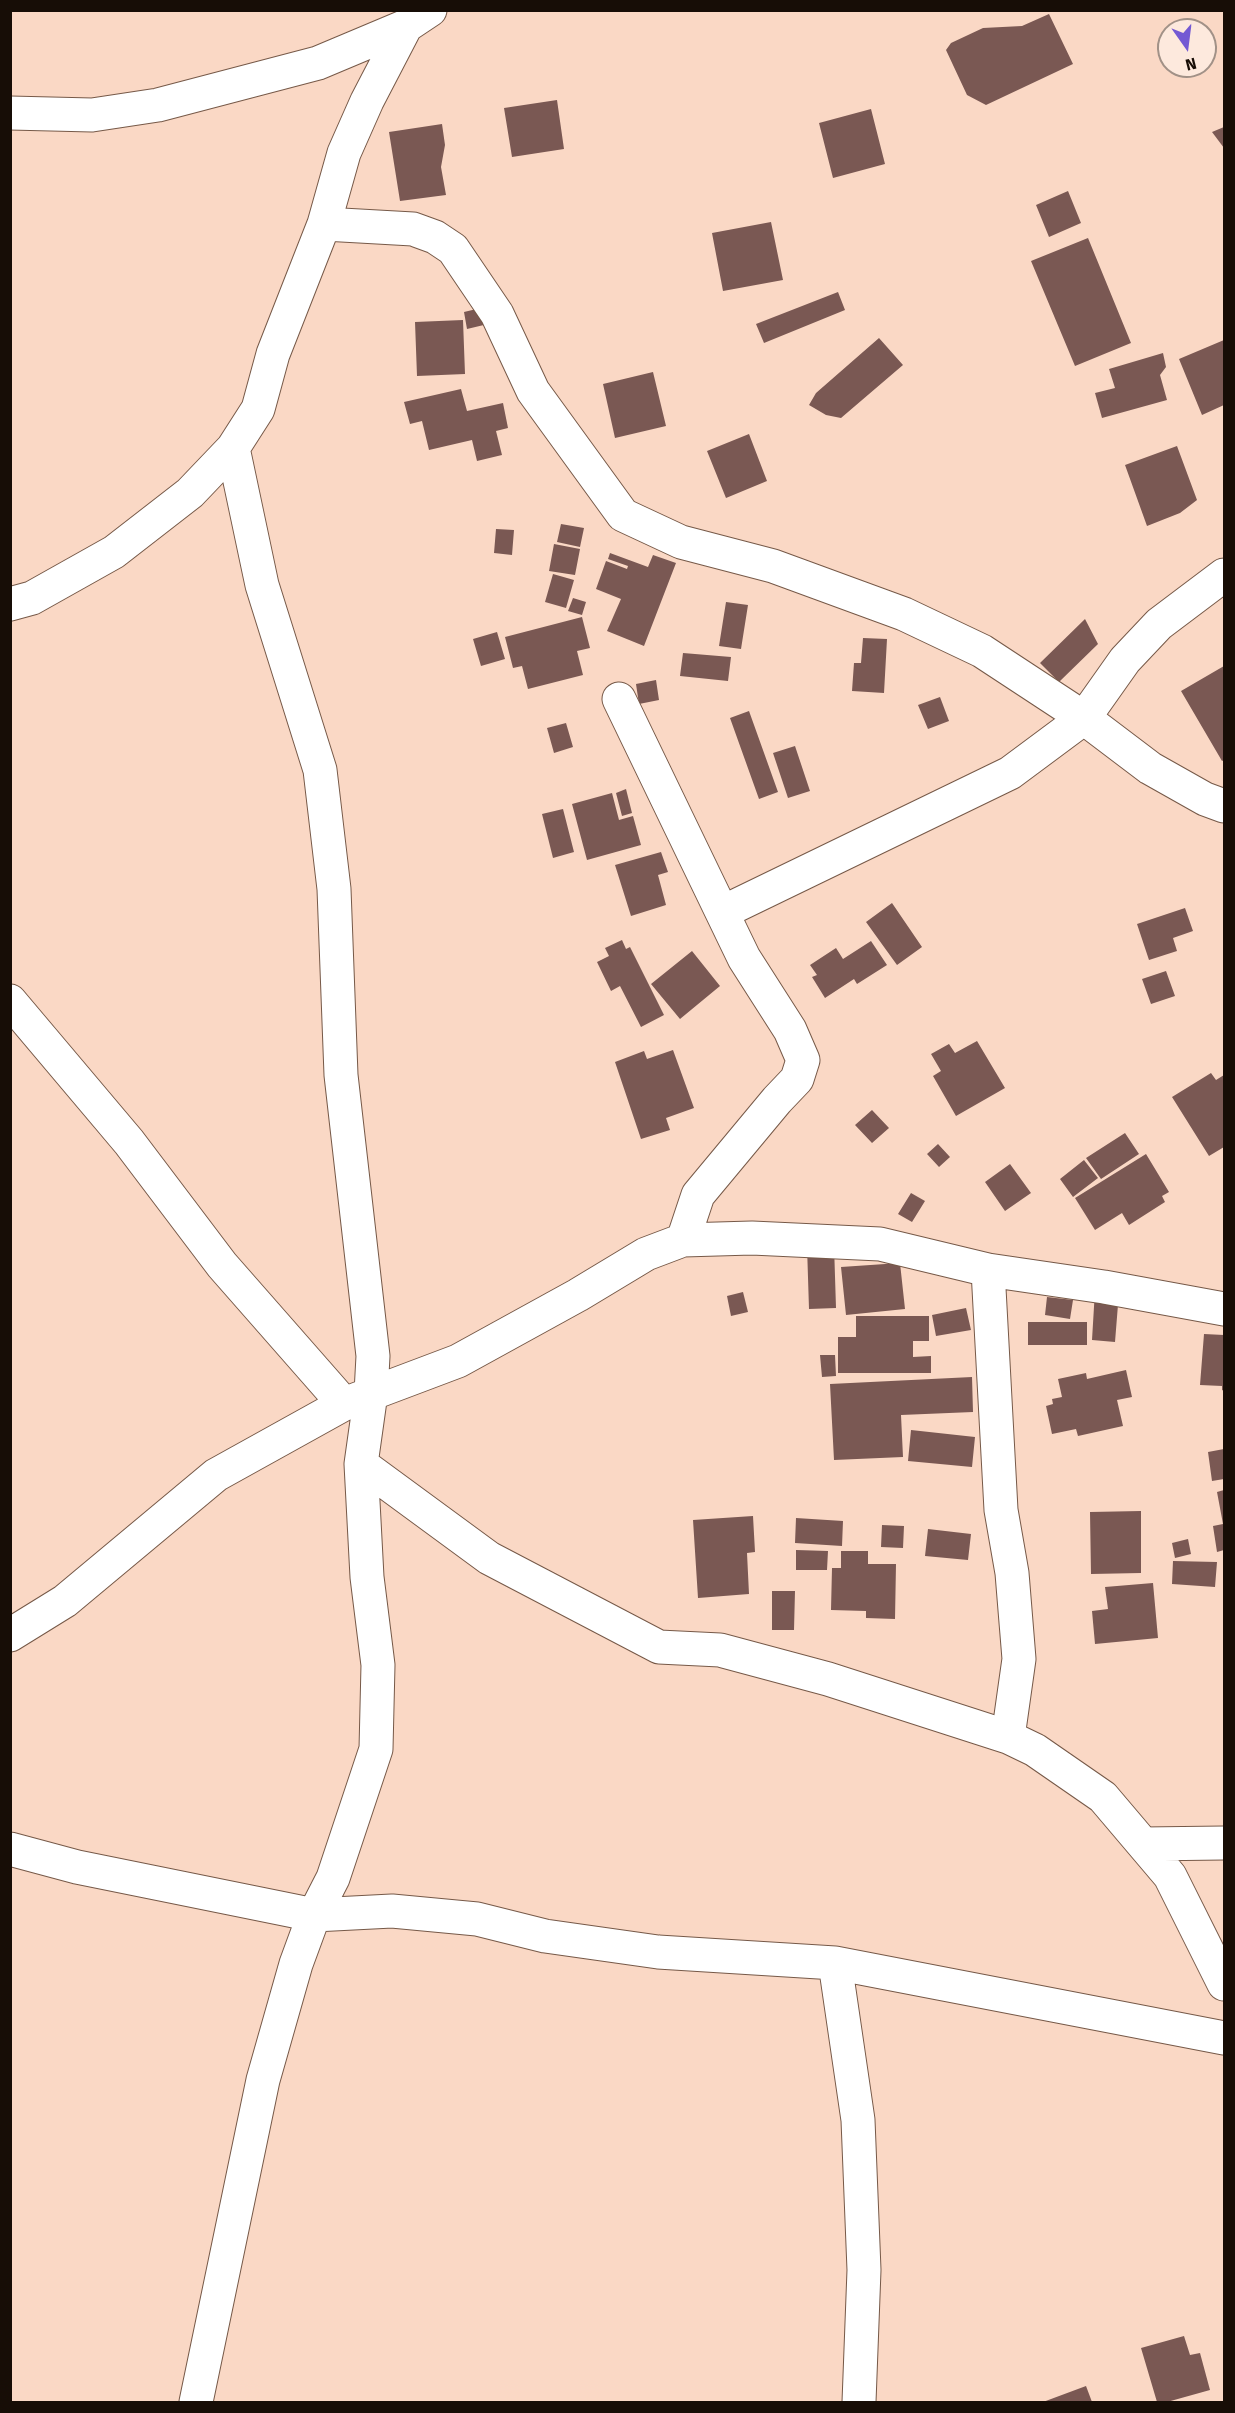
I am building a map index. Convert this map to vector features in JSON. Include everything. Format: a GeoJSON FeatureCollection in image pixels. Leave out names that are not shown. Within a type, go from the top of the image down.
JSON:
{"type":"FeatureCollection","features":[{"type":"Feature","properties":{"kind":"street"},"geometry":{"type":"LineString","coordinates":[[10,113],[92,115],[158,105],[318,63],[418,18]]}},
{"type":"Feature","properties":{"kind":"street"},"geometry":{"type":"LineString","coordinates":[[10,604],[32,598],[114,552],[190,493],[233,448],[258,409],[273,354],[324,224],[344,153],[418,18]]}},
{"type":"Feature","properties":{"kind":"street"},"geometry":{"type":"LineString","coordinates":[[324,224],[413,229],[435,237],[453,249],[497,314],[533,391],[623,515],[681,542],[773,566],[904,614],[982,651],[1084,718],[1150,768],[1205,799],[1224,806]]}},
{"type":"Feature","properties":{"kind":"street"},"geometry":{"type":"LineString","coordinates":[[196,2403],[263,2080],[296,1964],[314,1915],[333,1878],[376,1749],[378,1665],[367,1577],[357,1398],[373,1356],[341,1076],[334,889],[320,770],[262,585],[233,448]]}},
{"type":"Feature","properties":{"kind":"street"},"geometry":{"type":"LineString","coordinates":[[723,912],[1010,773],[1084,718],[1125,660],[1152,632],[1224,575]]}},
{"type":"Feature","properties":{"kind":"street"},"geometry":{"type":"LineString","coordinates":[[619,699],[693,857],[723,912],[744,958],[790,1030],[802,1060],[797,1079],[698,1195],[683,1240]]}},
{"type":"Feature","properties":{"kind":"street"},"geometry":{"type":"LineString","coordinates":[[10,1001],[129,1142],[222,1264],[357,1398]]}},
{"type":"Feature","properties":{"kind":"street"},"geometry":{"type":"LineString","coordinates":[[10,1635],[65,1601],[216,1476],[357,1398],[398,1386],[458,1361],[578,1296],[646,1254],[683,1240],[752,1238],[880,1244],[988,1270],[1104,1287],[1224,1309]]}},
{"type":"Feature","properties":{"kind":"street"},"geometry":{"type":"LineString","coordinates":[[988,1270],[1001,1510],[1012,1573],[1019,1659],[1008,1737]]}},
{"type":"Feature","properties":{"kind":"street"},"geometry":{"type":"LineString","coordinates":[[361,1464],[489,1558],[659,1647],[720,1650],[828,1679],[1008,1737],[1035,1750],[1103,1797],[1170,1876],[1224,1984]]}},
{"type":"Feature","properties":{"kind":"street"},"geometry":{"type":"LineString","coordinates":[[1143,1844],[1224,1843]]}},
{"type":"Feature","properties":{"kind":"street"},"geometry":{"type":"LineString","coordinates":[[10,1849],[77,1867],[314,1915],[392,1911],[477,1919],[545,1936],[658,1952],[835,1963],[1224,2038]]}},
{"type":"Feature","properties":{"kind":"street"},"geometry":{"type":"LineString","coordinates":[[835,1963],[858,2120],[864,2270],[859,2403]]}},
{"type":"Feature","properties":{"kind":"building"},"geometry":{"type":"Polygon","coordinates":[[[1049,14],[1073,64],[986,105],[967,95],[946,50],[951,43],[983,28],[1022,26],[1049,14]]]}},
{"type":"Feature","properties":{"kind":"building"},"geometry":{"type":"Polygon","coordinates":[[[557,100],[564,149],[512,157],[504,108],[557,100]]]}},
{"type":"Feature","properties":{"kind":"building"},"geometry":{"type":"Polygon","coordinates":[[[871,109],[885,164],[833,178],[819,123],[871,109]]]}},
{"type":"Feature","properties":{"kind":"building"},"geometry":{"type":"Polygon","coordinates":[[[442,124],[445,145],[441,167],[446,195],[400,201],[389,132],[442,124]]]}},
{"type":"Feature","properties":{"kind":"building"},"geometry":{"type":"Polygon","coordinates":[[[1224,127],[1224,148],[1212,132],[1224,127]]]}},
{"type":"Feature","properties":{"kind":"building"},"geometry":{"type":"Polygon","coordinates":[[[1068,191],[1081,223],[1049,237],[1036,205],[1068,191]]]}},
{"type":"Feature","properties":{"kind":"building"},"geometry":{"type":"Polygon","coordinates":[[[771,222],[783,280],[723,291],[712,233],[771,222]]]}},
{"type":"Feature","properties":{"kind":"building"},"geometry":{"type":"Polygon","coordinates":[[[1088,238],[1131,343],[1075,366],[1031,261],[1088,238]]]}},
{"type":"Feature","properties":{"kind":"building"},"geometry":{"type":"Polygon","coordinates":[[[838,292],[845,310],[764,343],[756,324],[838,292]]]}},
{"type":"Feature","properties":{"kind":"building"},"geometry":{"type":"Polygon","coordinates":[[[485,307],[488,324],[467,329],[464,312],[485,307]]]}},
{"type":"Feature","properties":{"kind":"building"},"geometry":{"type":"Polygon","coordinates":[[[463,320],[465,374],[417,376],[415,322],[463,320]]]}},
{"type":"Feature","properties":{"kind":"building"},"geometry":{"type":"Polygon","coordinates":[[[879,338],[903,365],[841,418],[826,415],[809,405],[816,393],[879,338]]]}},
{"type":"Feature","properties":{"kind":"building"},"geometry":{"type":"Polygon","coordinates":[[[1224,340],[1224,405],[1202,415],[1179,359],[1224,340]]]}},
{"type":"Feature","properties":{"kind":"building"},"geometry":{"type":"Polygon","coordinates":[[[1163,353],[1166,367],[1160,375],[1167,400],[1102,418],[1095,393],[1115,388],[1109,369],[1163,353]]]}},
{"type":"Feature","properties":{"kind":"building"},"geometry":{"type":"Polygon","coordinates":[[[653,372],[666,426],[615,438],[603,384],[653,372]]]}},
{"type":"Feature","properties":{"kind":"building"},"geometry":{"type":"Polygon","coordinates":[[[461,389],[467,411],[503,403],[508,428],[496,431],[502,455],[477,461],[472,440],[429,450],[422,421],[410,424],[404,402],[461,389]]]}},
{"type":"Feature","properties":{"kind":"building"},"geometry":{"type":"Polygon","coordinates":[[[749,434],[767,481],[726,498],[707,451],[749,434]]]}},
{"type":"Feature","properties":{"kind":"building"},"geometry":{"type":"Polygon","coordinates":[[[1177,446],[1197,500],[1180,513],[1147,526],[1125,465],[1177,446]]]}},
{"type":"Feature","properties":{"kind":"building"},"geometry":{"type":"Polygon","coordinates":[[[561,524],[584,528],[580,547],[557,542],[561,524]]]}},
{"type":"Feature","properties":{"kind":"building"},"geometry":{"type":"Polygon","coordinates":[[[496,529],[514,530],[512,555],[494,553],[496,529]]]}},
{"type":"Feature","properties":{"kind":"building"},"geometry":{"type":"Polygon","coordinates":[[[554,544],[580,549],[575,575],[549,571],[554,544]]]}},
{"type":"Feature","properties":{"kind":"building"},"geometry":{"type":"Polygon","coordinates":[[[610,553],[648,567],[653,555],[676,563],[644,646],[607,631],[621,599],[596,589],[606,561],[627,569],[628,566],[608,559],[610,553]]]}},
{"type":"Feature","properties":{"kind":"building"},"geometry":{"type":"Polygon","coordinates":[[[553,574],[574,580],[566,608],[545,602],[553,574]]]}},
{"type":"Feature","properties":{"kind":"building"},"geometry":{"type":"Polygon","coordinates":[[[573,598],[586,602],[582,615],[568,611],[573,598]]]}},
{"type":"Feature","properties":{"kind":"building"},"geometry":{"type":"Polygon","coordinates":[[[726,602],[748,605],[741,649],[719,646],[726,602]]]}},
{"type":"Feature","properties":{"kind":"building"},"geometry":{"type":"Polygon","coordinates":[[[582,617],[590,648],[577,651],[583,675],[528,689],[522,666],[513,668],[505,637],[582,617]]]}},
{"type":"Feature","properties":{"kind":"building"},"geometry":{"type":"Polygon","coordinates":[[[1085,619],[1098,644],[1059,682],[1040,663],[1085,619]]]}},
{"type":"Feature","properties":{"kind":"building"},"geometry":{"type":"Polygon","coordinates":[[[497,632],[505,659],[481,666],[473,639],[497,632]]]}},
{"type":"Feature","properties":{"kind":"building"},"geometry":{"type":"Polygon","coordinates":[[[863,638],[887,639],[884,693],[852,691],[854,663],[861,663],[863,638]]]}},
{"type":"Feature","properties":{"kind":"building"},"geometry":{"type":"Polygon","coordinates":[[[683,653],[731,657],[728,681],[680,676],[683,653]]]}},
{"type":"Feature","properties":{"kind":"building"},"geometry":{"type":"Polygon","coordinates":[[[1224,666],[1224,760],[1222,761],[1181,691],[1224,666]]]}},
{"type":"Feature","properties":{"kind":"building"},"geometry":{"type":"Polygon","coordinates":[[[656,680],[659,700],[639,704],[636,684],[656,680]]]}},
{"type":"Feature","properties":{"kind":"building"},"geometry":{"type":"Polygon","coordinates":[[[940,697],[949,721],[928,729],[918,705],[940,697]]]}},
{"type":"Feature","properties":{"kind":"building"},"geometry":{"type":"Polygon","coordinates":[[[749,711],[778,792],[759,799],[730,718],[749,711]]]}},
{"type":"Feature","properties":{"kind":"building"},"geometry":{"type":"Polygon","coordinates":[[[566,723],[573,747],[554,753],[547,728],[566,723]]]}},
{"type":"Feature","properties":{"kind":"building"},"geometry":{"type":"Polygon","coordinates":[[[795,746],[810,791],[788,798],[773,753],[795,746]]]}},
{"type":"Feature","properties":{"kind":"building"},"geometry":{"type":"Polygon","coordinates":[[[626,789],[632,813],[622,816],[616,793],[626,789]]]}},
{"type":"Feature","properties":{"kind":"building"},"geometry":{"type":"Polygon","coordinates":[[[612,793],[619,820],[633,816],[641,845],[587,860],[572,804],[612,793]]]}},
{"type":"Feature","properties":{"kind":"building"},"geometry":{"type":"Polygon","coordinates":[[[563,809],[574,852],[553,858],[542,814],[563,809]]]}},
{"type":"Feature","properties":{"kind":"building"},"geometry":{"type":"Polygon","coordinates":[[[661,852],[668,872],[658,875],[666,905],[631,916],[615,865],[661,852]]]}},
{"type":"Feature","properties":{"kind":"building"},"geometry":{"type":"Polygon","coordinates":[[[892,903],[922,947],[897,965],[866,922],[892,903]]]}},
{"type":"Feature","properties":{"kind":"building"},"geometry":{"type":"Polygon","coordinates":[[[1185,908],[1193,931],[1173,938],[1177,951],[1149,960],[1137,924],[1185,908]]]}},
{"type":"Feature","properties":{"kind":"building"},"geometry":{"type":"Polygon","coordinates":[[[622,940],[626,949],[630,947],[664,1015],[641,1027],[620,986],[611,991],[597,962],[609,956],[605,948],[622,940]]]}},
{"type":"Feature","properties":{"kind":"building"},"geometry":{"type":"Polygon","coordinates":[[[871,941],[887,965],[857,984],[854,979],[825,998],[812,977],[817,975],[810,965],[836,948],[843,959],[871,941]]]}},
{"type":"Feature","properties":{"kind":"building"},"geometry":{"type":"Polygon","coordinates":[[[692,951],[720,986],[680,1019],[651,984],[692,951]]]}},
{"type":"Feature","properties":{"kind":"building"},"geometry":{"type":"Polygon","coordinates":[[[1166,971],[1175,996],[1151,1004],[1142,979],[1166,971]]]}},
{"type":"Feature","properties":{"kind":"building"},"geometry":{"type":"Polygon","coordinates":[[[977,1041],[1005,1088],[956,1116],[933,1076],[941,1071],[931,1054],[949,1044],[955,1053],[977,1041]]]}},
{"type":"Feature","properties":{"kind":"building"},"geometry":{"type":"Polygon","coordinates":[[[673,1050],[694,1108],[666,1118],[670,1130],[641,1139],[615,1062],[644,1051],[647,1059],[673,1050]]]}},
{"type":"Feature","properties":{"kind":"building"},"geometry":{"type":"Polygon","coordinates":[[[1211,1073],[1216,1080],[1224,1075],[1224,1147],[1209,1156],[1172,1097],[1211,1073]]]}},
{"type":"Feature","properties":{"kind":"building"},"geometry":{"type":"Polygon","coordinates":[[[872,1110],[889,1128],[872,1143],[855,1125],[872,1110]]]}},
{"type":"Feature","properties":{"kind":"building"},"geometry":{"type":"Polygon","coordinates":[[[1125,1133],[1139,1154],[1101,1179],[1086,1158],[1125,1133]]]}},
{"type":"Feature","properties":{"kind":"building"},"geometry":{"type":"Polygon","coordinates":[[[938,1144],[950,1157],[939,1167],[927,1154],[938,1144]]]}},
{"type":"Feature","properties":{"kind":"building"},"geometry":{"type":"Polygon","coordinates":[[[1146,1154],[1169,1192],[1162,1196],[1165,1202],[1129,1225],[1122,1213],[1095,1230],[1075,1198],[1146,1154]]]}},
{"type":"Feature","properties":{"kind":"building"},"geometry":{"type":"Polygon","coordinates":[[[1084,1160],[1098,1178],[1073,1197],[1060,1179],[1084,1160]]]}},
{"type":"Feature","properties":{"kind":"building"},"geometry":{"type":"Polygon","coordinates":[[[1010,1164],[1031,1193],[1005,1211],[985,1182],[1010,1164]]]}},
{"type":"Feature","properties":{"kind":"building"},"geometry":{"type":"Polygon","coordinates":[[[911,1193],[925,1201],[912,1222],[898,1214],[911,1193]]]}},
{"type":"Feature","properties":{"kind":"building"},"geometry":{"type":"Polygon","coordinates":[[[834,1245],[836,1308],[809,1309],[807,1246],[834,1245]]]}},
{"type":"Feature","properties":{"kind":"building"},"geometry":{"type":"Polygon","coordinates":[[[900,1263],[905,1309],[846,1315],[841,1267],[900,1263]]]}},
{"type":"Feature","properties":{"kind":"building"},"geometry":{"type":"Polygon","coordinates":[[[1095,1290],[1119,1292],[1115,1342],[1092,1340],[1095,1290]]]}},
{"type":"Feature","properties":{"kind":"building"},"geometry":{"type":"Polygon","coordinates":[[[743,1292],[748,1312],[731,1316],[727,1296],[743,1292]]]}},
{"type":"Feature","properties":{"kind":"building"},"geometry":{"type":"Polygon","coordinates":[[[1047,1297],[1073,1300],[1070,1319],[1045,1315],[1047,1297]]]}},
{"type":"Feature","properties":{"kind":"building"},"geometry":{"type":"Polygon","coordinates":[[[966,1308],[971,1330],[936,1336],[932,1315],[966,1308]]]}},
{"type":"Feature","properties":{"kind":"building"},"geometry":{"type":"Polygon","coordinates":[[[856,1316],[929,1316],[929,1341],[913,1341],[913,1357],[931,1356],[931,1373],[838,1373],[838,1337],[856,1337],[856,1316]]]}},
{"type":"Feature","properties":{"kind":"building"},"geometry":{"type":"Polygon","coordinates":[[[1028,1322],[1087,1322],[1087,1345],[1028,1345],[1028,1322]]]}},
{"type":"Feature","properties":{"kind":"building"},"geometry":{"type":"Polygon","coordinates":[[[1204,1334],[1224,1335],[1224,1391],[1222,1386],[1200,1385],[1204,1334]]]}},
{"type":"Feature","properties":{"kind":"building"},"geometry":{"type":"Polygon","coordinates":[[[820,1355],[835,1355],[836,1376],[822,1377],[820,1355]]]}},
{"type":"Feature","properties":{"kind":"building"},"geometry":{"type":"Polygon","coordinates":[[[1126,1370],[1132,1397],[1117,1400],[1123,1426],[1078,1436],[1076,1429],[1052,1434],[1046,1406],[1053,1404],[1052,1399],[1062,1397],[1058,1379],[1086,1373],[1087,1379],[1126,1370]]]}},
{"type":"Feature","properties":{"kind":"building"},"geometry":{"type":"Polygon","coordinates":[[[972,1377],[973,1412],[901,1415],[903,1457],[834,1460],[830,1384],[972,1377]]]}},
{"type":"Feature","properties":{"kind":"building"},"geometry":{"type":"Polygon","coordinates":[[[911,1430],[975,1437],[972,1467],[908,1461],[911,1430]]]}},
{"type":"Feature","properties":{"kind":"building"},"geometry":{"type":"Polygon","coordinates":[[[1224,1449],[1224,1479],[1212,1481],[1208,1452],[1224,1449]]]}},
{"type":"Feature","properties":{"kind":"building"},"geometry":{"type":"Polygon","coordinates":[[[1224,1490],[1224,1550],[1217,1552],[1213,1526],[1223,1524],[1217,1492],[1224,1490]]]}},
{"type":"Feature","properties":{"kind":"building"},"geometry":{"type":"Polygon","coordinates":[[[1141,1511],[1141,1573],[1091,1574],[1090,1512],[1141,1511]]]}},
{"type":"Feature","properties":{"kind":"building"},"geometry":{"type":"Polygon","coordinates":[[[753,1516],[755,1552],[747,1553],[749,1594],[698,1598],[693,1520],[753,1516]]]}},
{"type":"Feature","properties":{"kind":"building"},"geometry":{"type":"Polygon","coordinates":[[[796,1518],[843,1521],[842,1546],[795,1543],[796,1518]]]}},
{"type":"Feature","properties":{"kind":"building"},"geometry":{"type":"Polygon","coordinates":[[[882,1525],[904,1526],[903,1548],[881,1547],[882,1525]]]}},
{"type":"Feature","properties":{"kind":"building"},"geometry":{"type":"Polygon","coordinates":[[[928,1529],[971,1534],[968,1560],[925,1556],[928,1529]]]}},
{"type":"Feature","properties":{"kind":"building"},"geometry":{"type":"Polygon","coordinates":[[[1188,1539],[1191,1554],[1175,1558],[1172,1543],[1188,1539]]]}},
{"type":"Feature","properties":{"kind":"building"},"geometry":{"type":"Polygon","coordinates":[[[796,1550],[828,1551],[827,1570],[796,1570],[796,1550]]]}},
{"type":"Feature","properties":{"kind":"building"},"geometry":{"type":"Polygon","coordinates":[[[841,1551],[868,1551],[868,1564],[896,1564],[895,1619],[866,1618],[866,1611],[831,1610],[832,1568],[841,1568],[841,1551]]]}},
{"type":"Feature","properties":{"kind":"building"},"geometry":{"type":"Polygon","coordinates":[[[1173,1561],[1217,1562],[1215,1587],[1172,1584],[1173,1561]]]}},
{"type":"Feature","properties":{"kind":"building"},"geometry":{"type":"Polygon","coordinates":[[[1153,1583],[1158,1638],[1095,1644],[1092,1611],[1108,1609],[1105,1587],[1153,1583]]]}},
{"type":"Feature","properties":{"kind":"building"},"geometry":{"type":"Polygon","coordinates":[[[772,1591],[795,1591],[794,1630],[772,1630],[772,1591]]]}},
{"type":"Feature","properties":{"kind":"building"},"geometry":{"type":"Polygon","coordinates":[[[1184,2336],[1190,2355],[1200,2353],[1210,2390],[1167,2402],[1157,2402],[1141,2348],[1184,2336]]]}},
{"type":"Feature","properties":{"kind":"building"},"geometry":{"type":"Polygon","coordinates":[[[1086,2386],[1092,2402],[1043,2402],[1086,2386]]]}}]}
